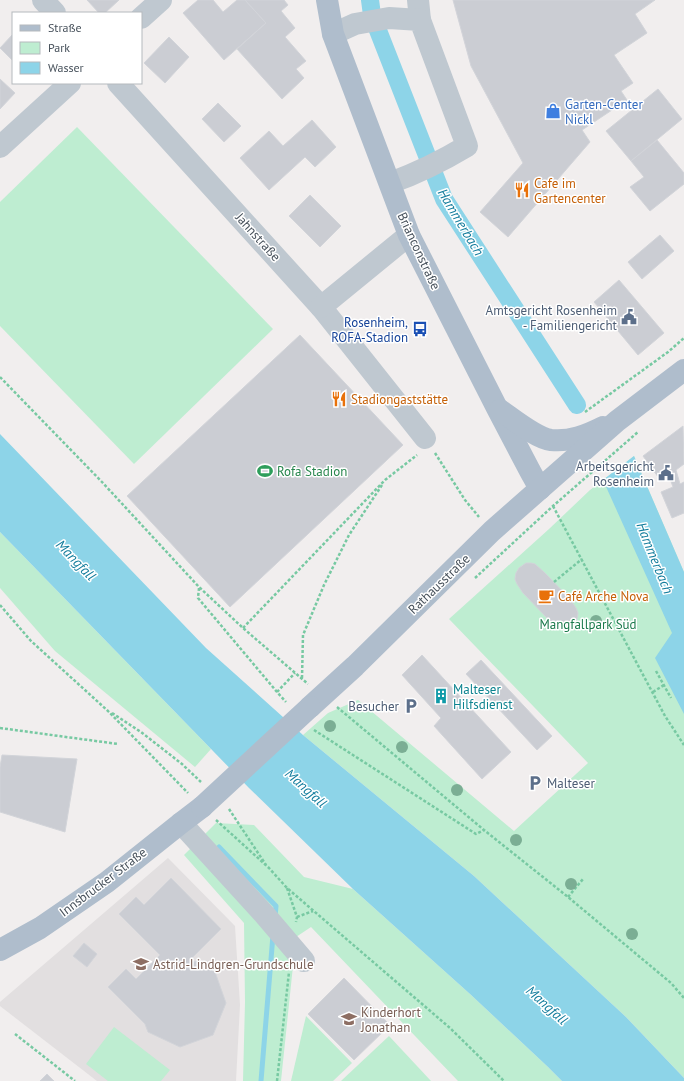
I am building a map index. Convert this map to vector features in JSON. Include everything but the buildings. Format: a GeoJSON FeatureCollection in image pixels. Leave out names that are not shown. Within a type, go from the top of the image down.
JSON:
{"type":"FeatureCollection","features":[{"type":"Feature","properties":{"kind":"main road","name":"Brianconstraße"},"geometry":{"type":"LineString","coordinates":[[327,0],[333,34],[409,235],[530,471],[547,497]]}},
{"type":"Feature","properties":{"kind":"main road","name":"Rathausstraße"},"geometry":{"type":"LineString","coordinates":[[202,807],[314,709],[492,531],[547,497],[617,421],[684,370]]}},
{"type":"Feature","properties":{"kind":"main road"},"geometry":{"type":"LineString","coordinates":[[497,408],[533,433],[551,440],[584,436],[617,421]]}},
{"type":"Feature","properties":{"kind":"main road","name":"Innsbrucker Straße"},"geometry":{"type":"LineString","coordinates":[[0,950],[40,928],[107,882],[202,807]]}},
{"type":"Feature","properties":{"kind":"street"},"geometry":{"type":"LineString","coordinates":[[43,0],[54,12]]}},
{"type":"Feature","properties":{"kind":"street"},"geometry":{"type":"LineString","coordinates":[[142,17],[161,0]]}},
{"type":"Feature","properties":{"kind":"street"},"geometry":{"type":"LineString","coordinates":[[333,34],[355,24],[389,18],[419,10],[467,146],[444,160],[413,175],[390,183]]}},
{"type":"Feature","properties":{"kind":"street"},"geometry":{"type":"LineString","coordinates":[[0,147],[69,84]]}},
{"type":"Feature","properties":{"kind":"street","name":"Jahnstraße"},"geometry":{"type":"LineString","coordinates":[[119,84],[320,307],[428,441]]}},
{"type":"Feature","properties":{"kind":"street"},"geometry":{"type":"LineString","coordinates":[[320,307],[409,235]]}},
{"type":"Feature","properties":{"kind":"street"},"geometry":{"type":"LineString","coordinates":[[181,823],[292,947]]}},
{"type":"Feature","properties":{"kind":"path"},"geometry":{"type":"LineString","coordinates":[[585,413],[668,352],[684,338]]}},
{"type":"Feature","properties":{"kind":"path"},"geometry":{"type":"LineString","coordinates":[[0,377],[102,482],[199,587],[243,628],[302,678]]}},
{"type":"Feature","properties":{"kind":"path"},"geometry":{"type":"LineString","coordinates":[[473,580],[547,497],[638,432]]}},
{"type":"Feature","properties":{"kind":"path"},"geometry":{"type":"LineString","coordinates":[[243,628],[385,480],[428,441],[465,500],[481,518]]}},
{"type":"Feature","properties":{"kind":"path"},"geometry":{"type":"LineString","coordinates":[[385,480],[349,535],[324,585],[303,635],[302,678],[314,709],[314,731],[476,834],[484,830]]}},
{"type":"Feature","properties":{"kind":"path"},"geometry":{"type":"LineString","coordinates":[[547,497],[582,559],[665,716],[684,745]]}},
{"type":"Feature","properties":{"kind":"path"},"geometry":{"type":"LineString","coordinates":[[554,582],[582,559]]}},
{"type":"Feature","properties":{"kind":"path"},"geometry":{"type":"LineString","coordinates":[[199,587],[198,598],[287,703]]}},
{"type":"Feature","properties":{"kind":"path"},"geometry":{"type":"LineString","coordinates":[[0,605],[31,641],[108,711],[164,770],[268,868],[287,888],[450,1028],[504,1081]]}},
{"type":"Feature","properties":{"kind":"path"},"geometry":{"type":"LineString","coordinates":[[656,671],[671,698]]}},
{"type":"Feature","properties":{"kind":"path"},"geometry":{"type":"LineString","coordinates":[[277,692],[295,673]]}},
{"type":"Feature","properties":{"kind":"path"},"geometry":{"type":"LineString","coordinates":[[653,692],[664,686]]}},
{"type":"Feature","properties":{"kind":"path"},"geometry":{"type":"LineString","coordinates":[[108,711],[141,732],[182,764],[203,784]]}},
{"type":"Feature","properties":{"kind":"path"},"geometry":{"type":"LineString","coordinates":[[344,712],[484,830],[568,897],[670,983],[684,998]]}},
{"type":"Feature","properties":{"kind":"path"},"geometry":{"type":"LineString","coordinates":[[0,728],[118,744]]}},
{"type":"Feature","properties":{"kind":"path"},"geometry":{"type":"LineString","coordinates":[[224,804],[230,810],[268,868]]}},
{"type":"Feature","properties":{"kind":"path"},"geometry":{"type":"LineString","coordinates":[[568,897],[583,878]]}},
{"type":"Feature","properties":{"kind":"path"},"geometry":{"type":"LineString","coordinates":[[277,1081],[292,947],[297,917],[287,888]]}},
{"type":"Feature","properties":{"kind":"path"},"geometry":{"type":"LineString","coordinates":[[297,917],[314,911]]}},
{"type":"Feature","properties":{"kind":"path"},"geometry":{"type":"LineString","coordinates":[[16,1034],[75,1081]]}},
{"type":"Feature","properties":{"kind":"shaded area","name":"Astrid-Lindgren-Grundschule"},"geometry":{"type":"Polygon","coordinates":[[[168,858],[235,926],[240,1005],[236,1081],[97,1081],[0,1006],[0,1002],[168,858]]]}},
{"type":"Feature","properties":{"kind":"green space"},"geometry":{"type":"Polygon","coordinates":[[[77,127],[273,329],[134,464],[0,326],[0,202],[77,127]]]}},
{"type":"Feature","properties":{"kind":"green space","name":"Mangfallpark Süd"},"geometry":{"type":"Polygon","coordinates":[[[634,456],[684,572],[684,1078],[626,1017],[474,876],[303,735],[328,713],[358,700],[514,831],[588,763],[449,619],[590,490],[634,456]]]}},
{"type":"Feature","properties":{"kind":"green space"},"geometry":{"type":"Polygon","coordinates":[[[0,532],[211,749],[195,767],[55,651],[0,588],[0,532]]]}},
{"type":"Feature","properties":{"kind":"green space"},"geometry":{"type":"Polygon","coordinates":[[[216,823],[254,825],[304,877],[353,889],[470,994],[562,1081],[458,1081],[311,927],[296,937],[281,1081],[243,1081],[245,1002],[244,923],[184,855],[216,823]]]}},
{"type":"Feature","properties":{"kind":"green space"},"geometry":{"type":"Polygon","coordinates":[[[306,1016],[352,1063],[333,1081],[291,1081],[306,1016]]]}},
{"type":"Feature","properties":{"kind":"green space"},"geometry":{"type":"Polygon","coordinates":[[[114,1027],[170,1070],[161,1081],[108,1081],[86,1064],[114,1027]]]}},
{"type":"Feature","properties":{"kind":"green space"},"geometry":{"type":"Polygon","coordinates":[[[389,1036],[431,1081],[341,1081],[389,1036]]]}},
{"type":"Feature","properties":{"kind":"water","name":"Mangfall"},"geometry":{"type":"Polygon","coordinates":[[[0,434],[206,648],[303,735],[474,876],[626,1017],[684,1078],[684,1081],[562,1081],[470,994],[353,889],[249,788],[0,532],[0,434]]]}},
{"type":"Feature","properties":{"kind":"water"},"geometry":{"type":"Polygon","coordinates":[[[634,456],[684,572],[684,714],[655,658],[672,633],[603,480],[634,456]]]}},
{"type":"Feature","properties":{"kind":"waterway","name":"Hammerbach"},"geometry":{"type":"LineString","coordinates":[[370,0],[372,15],[444,199],[577,405]]}},
{"type":"Feature","properties":{"kind":"waterway"},"geometry":{"type":"LineString","coordinates":[[219,847],[276,906],[275,917]]}},
{"type":"Feature","properties":{"kind":"waterway"},"geometry":{"type":"LineString","coordinates":[[261,1081],[273,935]]}},
{"type":"Feature","properties":{"kind":"place","name":"Garten-Center Nickl"},"geometry":{"type":"Point","coordinates":[553,111]}},
{"type":"Feature","properties":{"kind":"place","name":"Cafe im Gartencenter"},"geometry":{"type":"Point","coordinates":[522,190]}},
{"type":"Feature","properties":{"kind":"place","name":"Amtsgericht Rosenheim - Familiengericht"},"geometry":{"type":"Point","coordinates":[629,317]}},
{"type":"Feature","properties":{"kind":"place","name":"Rosenheim, ROFA-Stadion"},"geometry":{"type":"Point","coordinates":[420,329]}},
{"type":"Feature","properties":{"kind":"place","name":"Stadiongaststätte"},"geometry":{"type":"Point","coordinates":[339,399]}},
{"type":"Feature","properties":{"kind":"place","name":"Rofa Stadion"},"geometry":{"type":"Point","coordinates":[265,471]}},
{"type":"Feature","properties":{"kind":"place","name":"Arbeitsgericht Rosenheim"},"geometry":{"type":"Point","coordinates":[666,473]}},
{"type":"Feature","properties":{"kind":"place","name":"Café Arche Nova"},"geometry":{"type":"Point","coordinates":[546,596]}},
{"type":"Feature","properties":{"kind":"place","name":"Malteser Hilfsdienst"},"geometry":{"type":"Point","coordinates":[441,696]}},
{"type":"Feature","properties":{"kind":"place","name":"Besucher"},"geometry":{"type":"Point","coordinates":[411,706]}},
{"type":"Feature","properties":{"kind":"place","name":"Malteser"},"geometry":{"type":"Point","coordinates":[535,783]}},
{"type":"Feature","properties":{"kind":"place","name":"Astrid-Lindgren-Grundschule"},"geometry":{"type":"Point","coordinates":[141,964]}},
{"type":"Feature","properties":{"kind":"place","name":"Kinderhort Jonathan"},"geometry":{"type":"Point","coordinates":[349,1019]}}]}
